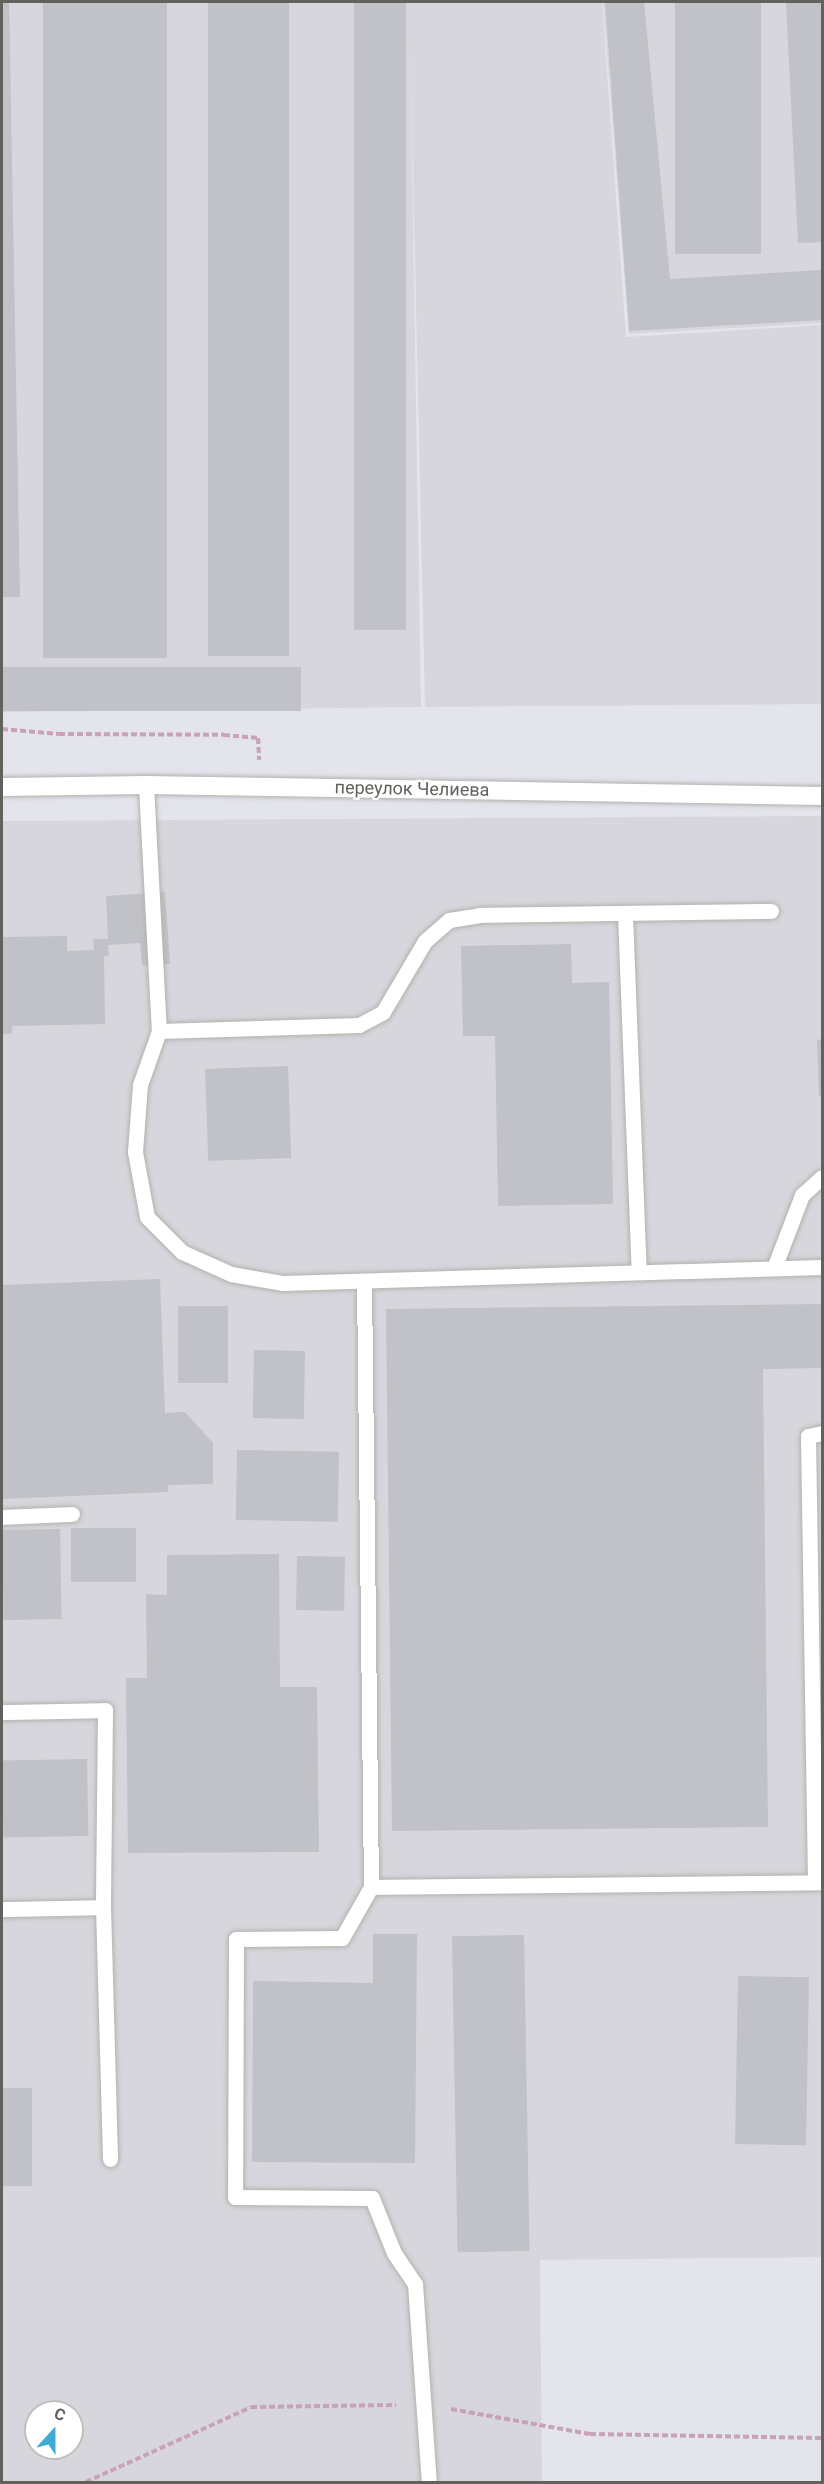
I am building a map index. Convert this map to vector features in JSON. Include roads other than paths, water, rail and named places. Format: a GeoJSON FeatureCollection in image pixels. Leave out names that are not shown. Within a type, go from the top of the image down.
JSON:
{"type":"FeatureCollection","features":[{"type":"Feature","properties":{"kind":"street","name":"переулок Челиева"},"geometry":{"type":"LineString","coordinates":[[2,787],[146,785],[822,796]]}},
{"type":"Feature","properties":{"kind":"lane"},"geometry":{"type":"LineString","coordinates":[[146,785],[159,1031],[140,1085],[135,1152],[147,1217],[182,1252],[231,1274],[283,1283],[822,1267]]}},
{"type":"Feature","properties":{"kind":"lane"},"geometry":{"type":"LineString","coordinates":[[159,1031],[359,1026],[383,1012],[425,941],[449,920],[479,915],[771,911]]}},
{"type":"Feature","properties":{"kind":"lane"},"geometry":{"type":"LineString","coordinates":[[625,914],[639,1272]]}},
{"type":"Feature","properties":{"kind":"lane"},"geometry":{"type":"LineString","coordinates":[[774,1268],[802,1195],[822,1177]]}},
{"type":"Feature","properties":{"kind":"lane"},"geometry":{"type":"LineString","coordinates":[[364,1281],[371,1887],[342,1938],[236,1939],[235,2197],[372,2198],[394,2253],[415,2284],[429,2482]]}},
{"type":"Feature","properties":{"kind":"lane"},"geometry":{"type":"LineString","coordinates":[[371,1887],[819,1882],[808,1436],[822,1433]]}},
{"type":"Feature","properties":{"kind":"lane"},"geometry":{"type":"LineString","coordinates":[[2,1517],[72,1514]]}},
{"type":"Feature","properties":{"kind":"lane"},"geometry":{"type":"LineString","coordinates":[[2,1712],[105,1710],[103,1907],[110,2158]]}},
{"type":"Feature","properties":{"kind":"lane"},"geometry":{"type":"LineString","coordinates":[[2,1909],[103,1907]]}}]}
